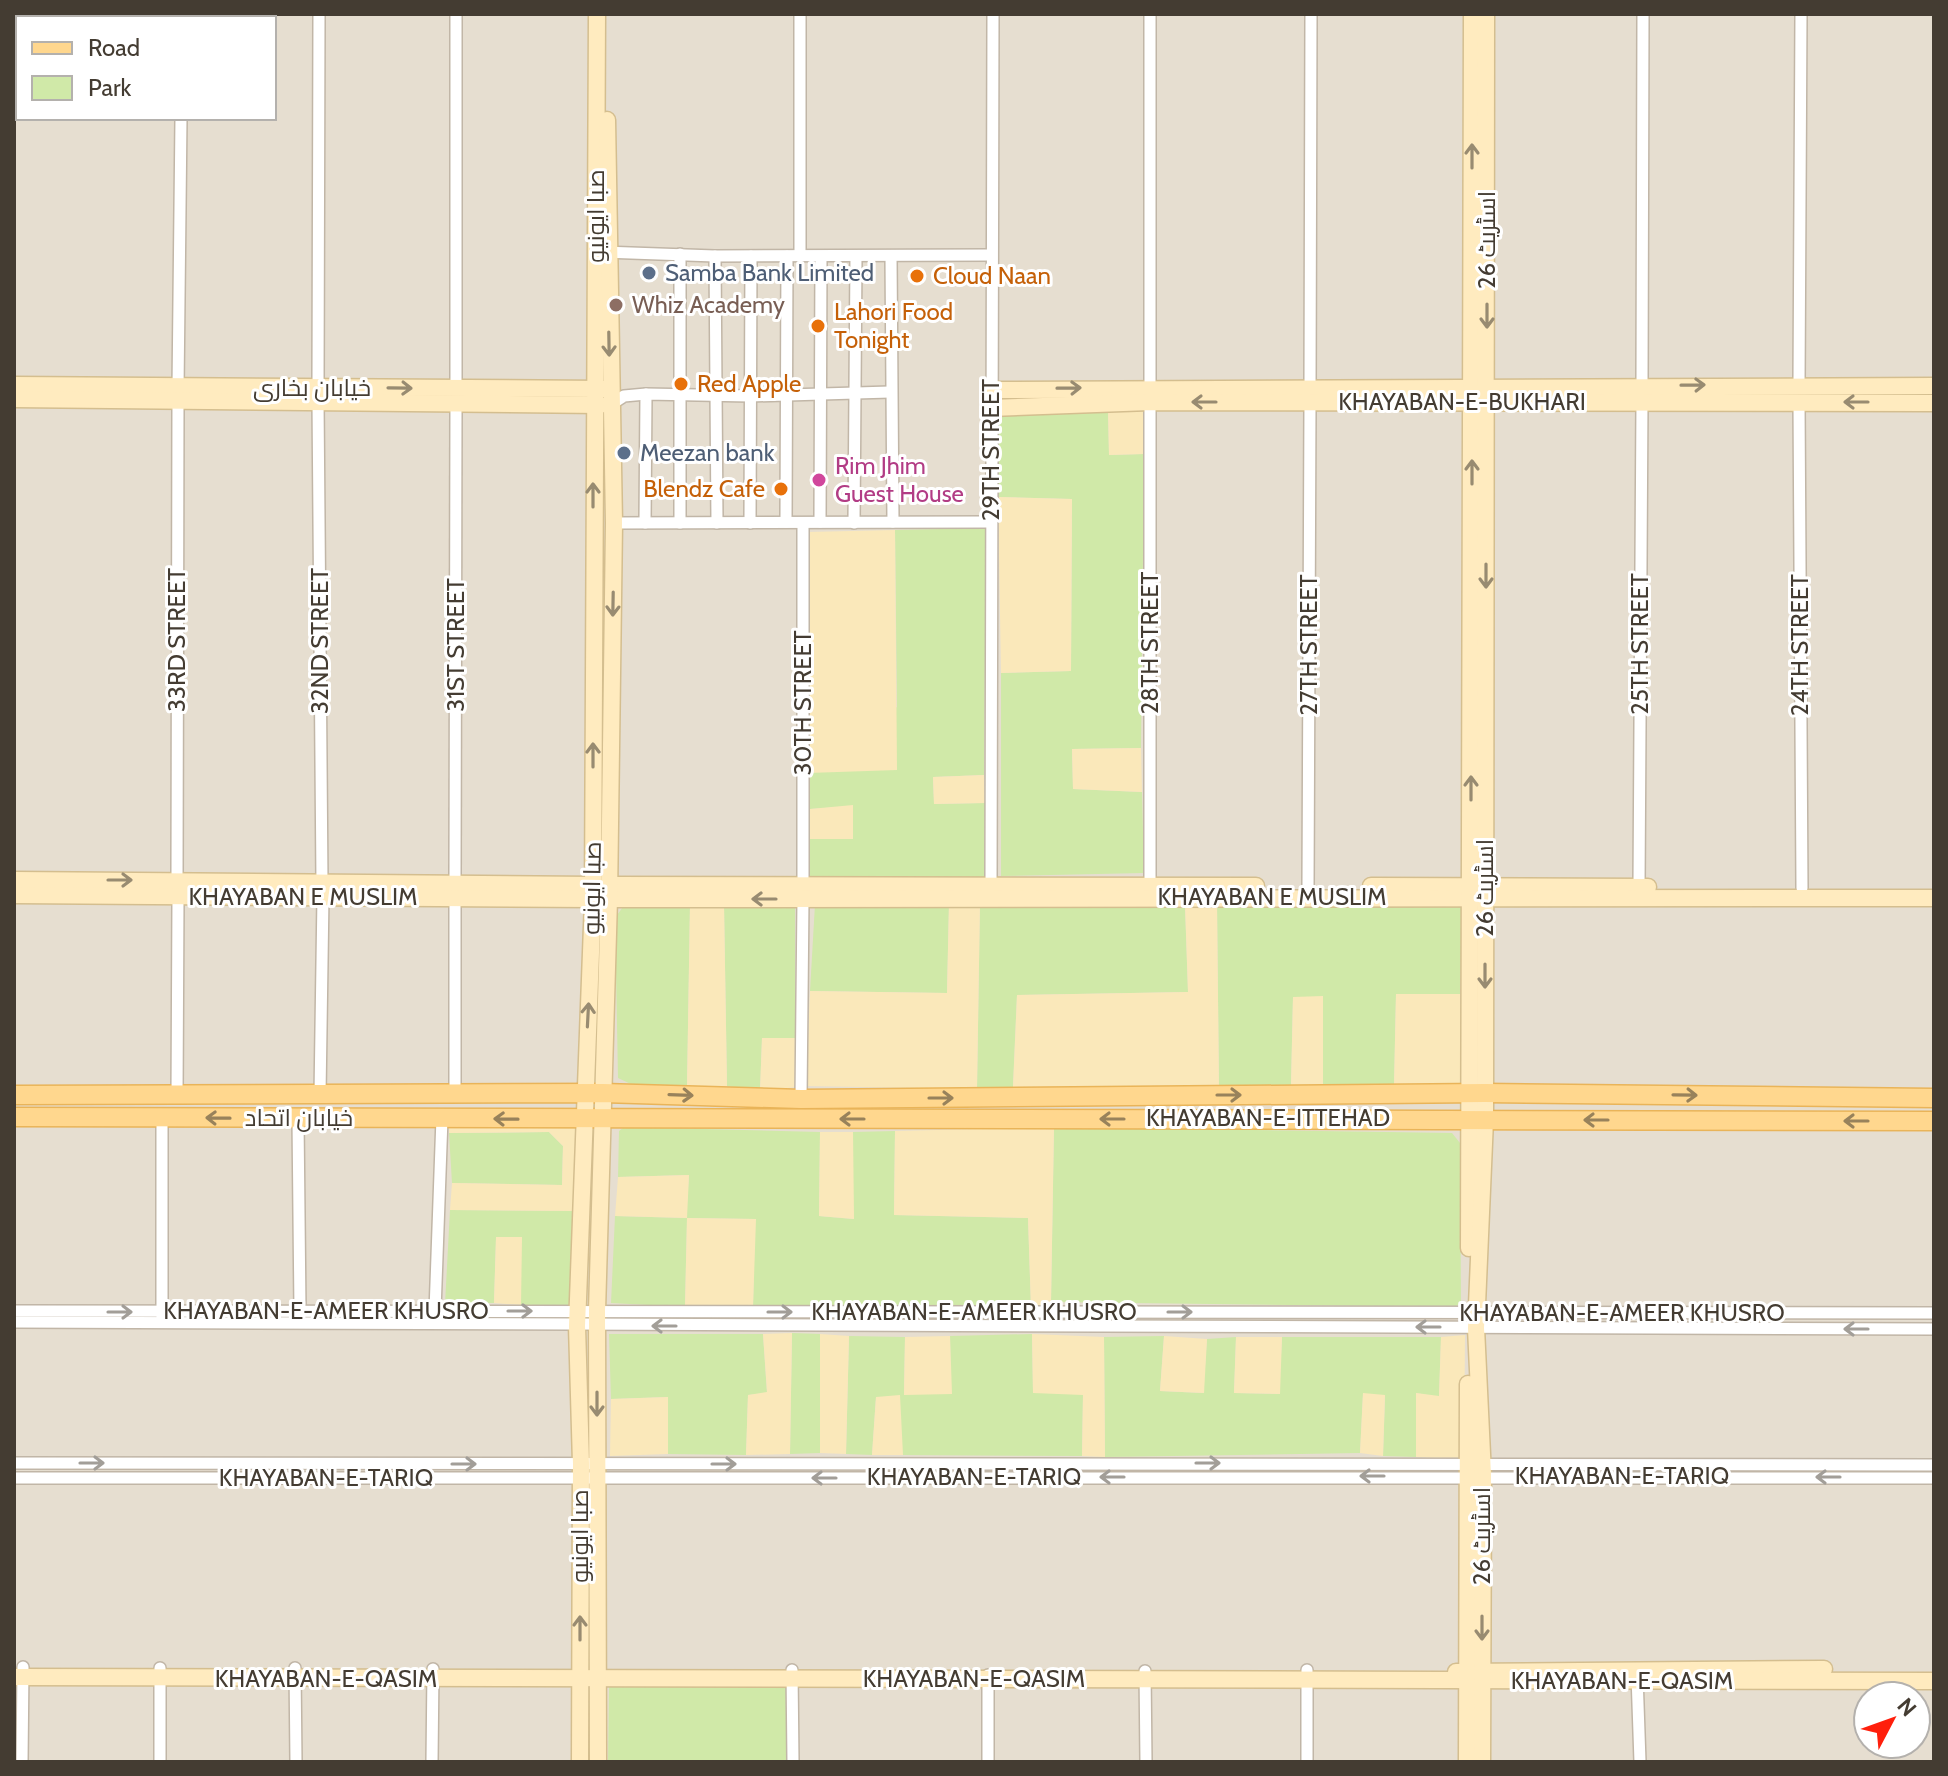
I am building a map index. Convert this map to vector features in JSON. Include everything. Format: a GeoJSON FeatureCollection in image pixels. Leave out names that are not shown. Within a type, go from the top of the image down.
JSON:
{"type":"FeatureCollection","features":[{"type":"Feature","properties":{"kind":"main road","name":"KHAYABAN-E-ITTEHAD"},"geometry":{"type":"LineString","coordinates":[[320,1095],[603,1093],[801,1099],[1477,1093],[1934,1098]]}},
{"type":"Feature","properties":{"kind":"main road"},"geometry":{"type":"LineString","coordinates":[[14,1095],[320,1095]]}},
{"type":"Feature","properties":{"kind":"main road","name":"خیابان اتحاد"},"geometry":{"type":"LineString","coordinates":[[14,1117],[593,1120]]}},
{"type":"Feature","properties":{"kind":"main road","name":"KHAYABAN-E-ITTEHAD"},"geometry":{"type":"LineString","coordinates":[[593,1120],[1934,1121]]}},
{"type":"Feature","properties":{"kind":"street","name":"32ND STREET"},"geometry":{"type":"LineString","coordinates":[[319,14],[320,1095]]}},
{"type":"Feature","properties":{"kind":"street","name":"31ST STREET"},"geometry":{"type":"LineString","coordinates":[[455,1095],[456,14]]}},
{"type":"Feature","properties":{"kind":"street","name":"صبا ایونیو"},"geometry":{"type":"LineString","coordinates":[[580,1762],[580,1675],[597,1318],[593,1120],[584,1093],[601,892],[614,523],[601,253],[597,14]]}},
{"type":"Feature","properties":{"kind":"street","name":"صبا ایونیو"},"geometry":{"type":"LineString","coordinates":[[601,253],[607,14]]}},
{"type":"Feature","properties":{"kind":"street"},"geometry":{"type":"LineString","coordinates":[[800,14],[800,256]]}},
{"type":"Feature","properties":{"kind":"street","name":"29TH STREET"},"geometry":{"type":"LineString","coordinates":[[991,886],[993,14]]}},
{"type":"Feature","properties":{"kind":"street","name":"28TH STREET"},"geometry":{"type":"LineString","coordinates":[[1150,14],[1150,885]]}},
{"type":"Feature","properties":{"kind":"street","name":"27TH STREET"},"geometry":{"type":"LineString","coordinates":[[1308,887],[1311,14]]}},
{"type":"Feature","properties":{"kind":"street","name":"اسٹریٹ 26"},"geometry":{"type":"LineString","coordinates":[[1472,14],[1480,394]]}},
{"type":"Feature","properties":{"kind":"street","name":"اسٹریٹ 26"},"geometry":{"type":"LineString","coordinates":[[1467,1762],[1474,1677],[1472,1320],[1478,1119],[1480,394],[1486,14]]}},
{"type":"Feature","properties":{"kind":"street","name":"25TH STREET"},"geometry":{"type":"LineString","coordinates":[[1639,887],[1643,14]]}},
{"type":"Feature","properties":{"kind":"street"},"geometry":{"type":"LineString","coordinates":[[1799,384],[1801,14]]}},
{"type":"Feature","properties":{"kind":"street","name":"33RD STREET"},"geometry":{"type":"LineString","coordinates":[[177,880],[181,120]]}},
{"type":"Feature","properties":{"kind":"street"},"geometry":{"type":"LineString","coordinates":[[601,253],[821,257],[991,255]]}},
{"type":"Feature","properties":{"kind":"street"},"geometry":{"type":"LineString","coordinates":[[680,254],[680,523]]}},
{"type":"Feature","properties":{"kind":"street"},"geometry":{"type":"LineString","coordinates":[[715,256],[717,523]]}},
{"type":"Feature","properties":{"kind":"street"},"geometry":{"type":"LineString","coordinates":[[750,523],[751,256]]}},
{"type":"Feature","properties":{"kind":"street"},"geometry":{"type":"LineString","coordinates":[[786,522],[787,256]]}},
{"type":"Feature","properties":{"kind":"street"},"geometry":{"type":"LineString","coordinates":[[854,523],[856,256]]}},
{"type":"Feature","properties":{"kind":"street"},"geometry":{"type":"LineString","coordinates":[[891,256],[893,522]]}},
{"type":"Feature","properties":{"kind":"street"},"geometry":{"type":"LineString","coordinates":[[820,522],[821,257]]}},
{"type":"Feature","properties":{"kind":"street","name":"KHAYABAN-E-BUKHARI"},"geometry":{"type":"LineString","coordinates":[[1642,394],[1799,384],[1934,386]]}},
{"type":"Feature","properties":{"kind":"street"},"geometry":{"type":"LineString","coordinates":[[14,385],[178,395]]}},
{"type":"Feature","properties":{"kind":"street","name":"KHAYABAN-E-BUKHARI"},"geometry":{"type":"LineString","coordinates":[[991,390],[1310,396],[1642,394],[1799,402],[1934,403]]}},
{"type":"Feature","properties":{"kind":"street"},"geometry":{"type":"LineString","coordinates":[[14,399],[318,394],[750,396],[890,392]]}},
{"type":"Feature","properties":{"kind":"street"},"geometry":{"type":"LineString","coordinates":[[645,523],[646,394]]}},
{"type":"Feature","properties":{"kind":"street","name":"KHAYABAN-E-BUKHARI"},"geometry":{"type":"LineString","coordinates":[[991,408],[1150,394]]}},
{"type":"Feature","properties":{"kind":"street","name":"صبا ایونیو"},"geometry":{"type":"LineString","coordinates":[[598,1762],[598,1675],[578,1318],[593,1120],[603,1093],[601,892],[606,397]]}},
{"type":"Feature","properties":{"kind":"street","name":"24TH STREET"},"geometry":{"type":"LineString","coordinates":[[1799,402],[1802,888]]}},
{"type":"Feature","properties":{"kind":"street"},"geometry":{"type":"LineString","coordinates":[[614,523],[991,522]]}},
{"type":"Feature","properties":{"kind":"street","name":"30TH STREET"},"geometry":{"type":"LineString","coordinates":[[801,1099],[803,523]]}},
{"type":"Feature","properties":{"kind":"street","name":"KHAYABAN E MUSLIM"},"geometry":{"type":"LineString","coordinates":[[14,880],[178,898],[250,889]]}},
{"type":"Feature","properties":{"kind":"street","name":"KHAYABAN E MUSLIM"},"geometry":{"type":"LineString","coordinates":[[14,895],[177,880],[250,889],[601,892],[1878,893],[1934,887]]}},
{"type":"Feature","properties":{"kind":"street","name":"KHAYABAN E MUSLIM"},"geometry":{"type":"LineString","coordinates":[[908,891],[991,886],[1086,891],[1150,885],[1206,892],[1308,887],[1377,892]]}},
{"type":"Feature","properties":{"kind":"street","name":"KHAYABAN E MUSLIM"},"geometry":{"type":"LineString","coordinates":[[1478,891],[1639,887],[1802,888],[1934,898]]}},
{"type":"Feature","properties":{"kind":"street"},"geometry":{"type":"LineString","coordinates":[[177,1097],[178,898]]}},
{"type":"Feature","properties":{"kind":"street"},"geometry":{"type":"LineString","coordinates":[[162,1118],[162,1318]]}},
{"type":"Feature","properties":{"kind":"street"},"geometry":{"type":"LineString","coordinates":[[435,1311],[442,1118]]}},
{"type":"Feature","properties":{"kind":"street"},"geometry":{"type":"LineString","coordinates":[[298,1119],[300,1311]]}},
{"type":"Feature","properties":{"kind":"street","name":"KHAYABAN-E-AMEER KHUSRO"},"geometry":{"type":"LineString","coordinates":[[14,1311],[162,1318],[221,1325],[578,1318],[1472,1320],[1934,1329]]}},
{"type":"Feature","properties":{"kind":"street","name":"KHAYABAN-E-AMEER KHUSRO"},"geometry":{"type":"LineString","coordinates":[[14,1322],[300,1311],[435,1311],[578,1318]]}},
{"type":"Feature","properties":{"kind":"street"},"geometry":{"type":"LineString","coordinates":[[220,1312],[221,1325]]}},
{"type":"Feature","properties":{"kind":"street"},"geometry":{"type":"LineString","coordinates":[[1882,1312],[1890,1320],[1883,1329]]}},
{"type":"Feature","properties":{"kind":"street"},"geometry":{"type":"LineString","coordinates":[[1910,1329],[1905,1320],[1912,1313]]}},
{"type":"Feature","properties":{"kind":"street","name":"KHAYABAN-E-AMEER KHUSRO"},"geometry":{"type":"LineString","coordinates":[[1472,1320],[1934,1313]]}},
{"type":"Feature","properties":{"kind":"street"},"geometry":{"type":"LineString","coordinates":[[1045,1477],[1053,1470],[1046,1462]]}},
{"type":"Feature","properties":{"kind":"street","name":"KHAYABAN-E-TARIQ"},"geometry":{"type":"LineString","coordinates":[[14,1478],[588,1472],[1046,1462],[1698,1471],[1873,1471],[1934,1465]]}},
{"type":"Feature","properties":{"kind":"street"},"geometry":{"type":"LineString","coordinates":[[1069,1477],[1063,1471],[1070,1462]]}},
{"type":"Feature","properties":{"kind":"street","name":"KHAYABAN-E-TARIQ"},"geometry":{"type":"LineString","coordinates":[[14,1463],[1045,1477],[1475,1470]]}},
{"type":"Feature","properties":{"kind":"street","name":"KHAYABAN-E-TARIQ"},"geometry":{"type":"LineString","coordinates":[[1873,1471],[1934,1478]]}},
{"type":"Feature","properties":{"kind":"street","name":"KHAYABAN-E-QASIM"},"geometry":{"type":"LineString","coordinates":[[18,1672],[1474,1677],[1934,1670]]}},
{"type":"Feature","properties":{"kind":"street"},"geometry":{"type":"LineString","coordinates":[[18,1672],[22,1762]]}},
{"type":"Feature","properties":{"kind":"street"},"geometry":{"type":"LineString","coordinates":[[160,1673],[160,1762]]}},
{"type":"Feature","properties":{"kind":"street"},"geometry":{"type":"LineString","coordinates":[[295,1674],[296,1762]]}},
{"type":"Feature","properties":{"kind":"street"},"geometry":{"type":"LineString","coordinates":[[432,1674],[432,1762]]}},
{"type":"Feature","properties":{"kind":"street"},"geometry":{"type":"LineString","coordinates":[[792,1674],[793,1762]]}},
{"type":"Feature","properties":{"kind":"street"},"geometry":{"type":"LineString","coordinates":[[1145,1674],[1146,1762]]}},
{"type":"Feature","properties":{"kind":"street"},"geometry":{"type":"LineString","coordinates":[[1307,1675],[1307,1762]]}},
{"type":"Feature","properties":{"kind":"street"},"geometry":{"type":"LineString","coordinates":[[1637,1675],[1640,1762]]}},
{"type":"Feature","properties":{"kind":"street","name":"KHAYABAN-E-QASIM"},"geometry":{"type":"LineString","coordinates":[[1637,1675],[1934,1681]]}},
{"type":"Feature","properties":{"kind":"street"},"geometry":{"type":"LineString","coordinates":[[988,1676],[988,1762]]}},
{"type":"Feature","properties":{"kind":"street","name":"اسٹریٹ 26"},"geometry":{"type":"LineString","coordinates":[[1474,1677],[1482,1762]]}},
{"type":"Feature","properties":{"kind":"shaded area"},"geometry":{"type":"Polygon","coordinates":[[[14,14],[1934,14],[1934,1762],[14,1762],[14,14]]]}},
{"type":"Feature","properties":{"kind":"green space"},"geometry":{"type":"Polygon","coordinates":[[[1108,409],[1109,455],[1144,454],[1141,748],[1072,749],[1073,789],[1142,792],[1144,873],[1001,876],[1001,673],[1071,671],[1072,499],[998,497],[996,412],[1108,409]]]}},
{"type":"Feature","properties":{"kind":"green space"},"geometry":{"type":"Polygon","coordinates":[[[986,528],[984,775],[933,777],[934,804],[985,803],[984,878],[808,877],[807,839],[853,839],[853,806],[810,809],[808,773],[897,707],[895,530],[986,528]]]}},
{"type":"Feature","properties":{"kind":"green space"},"geometry":{"type":"Polygon","coordinates":[[[980,901],[1185,905],[1188,992],[1017,995],[1013,1087],[977,1089],[980,901]]]}},
{"type":"Feature","properties":{"kind":"green space"},"geometry":{"type":"Polygon","coordinates":[[[795,903],[795,1038],[762,1038],[760,1091],[727,1086],[724,905],[795,903]]]}},
{"type":"Feature","properties":{"kind":"green space"},"geometry":{"type":"Polygon","coordinates":[[[949,903],[947,993],[810,991],[815,904],[949,903]]]}},
{"type":"Feature","properties":{"kind":"green space"},"geometry":{"type":"Polygon","coordinates":[[[625,904],[690,905],[687,1087],[633,1085],[618,1078],[615,918],[625,904]]]}},
{"type":"Feature","properties":{"kind":"green space"},"geometry":{"type":"Polygon","coordinates":[[[1217,904],[1462,906],[1460,994],[1396,994],[1394,1087],[1323,1088],[1323,997],[1293,997],[1291,1086],[1219,1089],[1217,904]]]}},
{"type":"Feature","properties":{"kind":"green space"},"geometry":{"type":"Polygon","coordinates":[[[624,1127],[820,1132],[819,1216],[853,1219],[853,1132],[895,1131],[894,1215],[1028,1218],[1031,1308],[753,1307],[755,1219],[687,1218],[685,1307],[611,1303],[615,1216],[686,1218],[689,1175],[618,1177],[619,1131],[624,1127]]]}},
{"type":"Feature","properties":{"kind":"green space"},"geometry":{"type":"Polygon","coordinates":[[[1054,1127],[1452,1133],[1460,1143],[1461,1304],[1453,1307],[1051,1302],[1054,1127]]]}},
{"type":"Feature","properties":{"kind":"green space"},"geometry":{"type":"Polygon","coordinates":[[[549,1132],[563,1146],[562,1185],[452,1183],[449,1133],[549,1132]]]}},
{"type":"Feature","properties":{"kind":"green space"},"geometry":{"type":"Polygon","coordinates":[[[450,1210],[576,1211],[574,1306],[521,1305],[521,1237],[496,1238],[494,1303],[445,1304],[450,1210]]]}},
{"type":"Feature","properties":{"kind":"green space"},"geometry":{"type":"Polygon","coordinates":[[[792,1333],[820,1334],[820,1453],[790,1454],[792,1333]]]}},
{"type":"Feature","properties":{"kind":"green space"},"geometry":{"type":"Polygon","coordinates":[[[609,1334],[763,1334],[767,1393],[748,1395],[746,1455],[668,1454],[668,1397],[611,1399],[609,1334]]]}},
{"type":"Feature","properties":{"kind":"green space"},"geometry":{"type":"Polygon","coordinates":[[[1032,1334],[1033,1392],[1083,1394],[1082,1456],[899,1455],[876,1397],[872,1455],[846,1454],[849,1336],[905,1337],[904,1394],[951,1394],[950,1336],[1032,1334]]]}},
{"type":"Feature","properties":{"kind":"green space"},"geometry":{"type":"Polygon","coordinates":[[[1164,1336],[1160,1391],[1203,1393],[1207,1339],[1236,1337],[1234,1393],[1279,1394],[1282,1337],[1441,1337],[1439,1397],[1416,1393],[1416,1457],[1383,1456],[1385,1396],[1363,1394],[1360,1453],[1105,1457],[1104,1337],[1164,1336]]]}},
{"type":"Feature","properties":{"kind":"green space"},"geometry":{"type":"Polygon","coordinates":[[[788,1685],[788,1762],[608,1762],[609,1687],[788,1685]]]}},
{"type":"Feature","properties":{"kind":"sand"},"geometry":{"type":"Polygon","coordinates":[[[1146,407],[1144,454],[1109,455],[1108,409],[1146,407]]]}},
{"type":"Feature","properties":{"kind":"sand"},"geometry":{"type":"Polygon","coordinates":[[[998,497],[1072,499],[1071,671],[1001,673],[998,497]]]}},
{"type":"Feature","properties":{"kind":"sand"},"geometry":{"type":"Polygon","coordinates":[[[895,530],[897,770],[808,773],[807,532],[895,530]]]}},
{"type":"Feature","properties":{"kind":"sand"},"geometry":{"type":"Polygon","coordinates":[[[1141,748],[1142,792],[1073,789],[1072,749],[1141,748]]]}},
{"type":"Feature","properties":{"kind":"sand"},"geometry":{"type":"Polygon","coordinates":[[[984,775],[985,803],[934,804],[933,777],[984,775]]]}},
{"type":"Feature","properties":{"kind":"sand"},"geometry":{"type":"Polygon","coordinates":[[[853,805],[853,839],[807,839],[810,809],[853,805]]]}},
{"type":"Feature","properties":{"kind":"sand"},"geometry":{"type":"Polygon","coordinates":[[[980,901],[977,1089],[806,1086],[810,991],[947,993],[949,903],[980,901]]]}},
{"type":"Feature","properties":{"kind":"sand"},"geometry":{"type":"Polygon","coordinates":[[[1217,904],[1219,1089],[1013,1087],[1017,995],[1188,992],[1185,905],[1217,904]]]}},
{"type":"Feature","properties":{"kind":"sand"},"geometry":{"type":"Polygon","coordinates":[[[690,905],[724,905],[727,1086],[687,1087],[690,905]]]}},
{"type":"Feature","properties":{"kind":"sand"},"geometry":{"type":"Polygon","coordinates":[[[1396,994],[1460,994],[1462,1085],[1394,1087],[1396,994]]]}},
{"type":"Feature","properties":{"kind":"sand"},"geometry":{"type":"Polygon","coordinates":[[[1323,996],[1323,1088],[1291,1086],[1293,997],[1323,996]]]}},
{"type":"Feature","properties":{"kind":"sand"},"geometry":{"type":"Polygon","coordinates":[[[762,1038],[795,1038],[797,1087],[760,1091],[762,1038]]]}},
{"type":"Feature","properties":{"kind":"sand"},"geometry":{"type":"Polygon","coordinates":[[[449,1124],[577,1125],[576,1211],[450,1210],[452,1183],[562,1185],[563,1146],[549,1132],[449,1133],[449,1124]]]}},
{"type":"Feature","properties":{"kind":"sand"},"geometry":{"type":"Polygon","coordinates":[[[1054,1127],[1051,1302],[1031,1308],[1028,1218],[894,1215],[895,1131],[1054,1127]]]}},
{"type":"Feature","properties":{"kind":"sand"},"geometry":{"type":"Polygon","coordinates":[[[820,1132],[853,1132],[854,1219],[819,1216],[820,1132]]]}},
{"type":"Feature","properties":{"kind":"sand"},"geometry":{"type":"Polygon","coordinates":[[[689,1175],[687,1218],[615,1216],[618,1177],[689,1175]]]}},
{"type":"Feature","properties":{"kind":"sand"},"geometry":{"type":"Polygon","coordinates":[[[687,1218],[756,1219],[753,1307],[685,1307],[687,1218]]]}},
{"type":"Feature","properties":{"kind":"sand"},"geometry":{"type":"Polygon","coordinates":[[[496,1237],[522,1237],[521,1305],[494,1303],[496,1237]]]}},
{"type":"Feature","properties":{"kind":"sand"},"geometry":{"type":"Polygon","coordinates":[[[792,1333],[790,1454],[746,1455],[748,1395],[767,1392],[763,1334],[792,1333]]]}},
{"type":"Feature","properties":{"kind":"sand"},"geometry":{"type":"Polygon","coordinates":[[[820,1334],[849,1336],[846,1454],[820,1453],[820,1334]]]}},
{"type":"Feature","properties":{"kind":"sand"},"geometry":{"type":"Polygon","coordinates":[[[1032,1334],[1104,1337],[1105,1457],[1082,1456],[1083,1395],[1033,1393],[1032,1334]]]}},
{"type":"Feature","properties":{"kind":"sand"},"geometry":{"type":"Polygon","coordinates":[[[1465,1335],[1464,1460],[1416,1457],[1416,1393],[1439,1396],[1441,1337],[1465,1335]]]}},
{"type":"Feature","properties":{"kind":"sand"},"geometry":{"type":"Polygon","coordinates":[[[950,1336],[952,1394],[904,1395],[905,1337],[950,1336]]]}},
{"type":"Feature","properties":{"kind":"sand"},"geometry":{"type":"Polygon","coordinates":[[[1164,1336],[1207,1339],[1204,1393],[1160,1391],[1164,1336]]]}},
{"type":"Feature","properties":{"kind":"sand"},"geometry":{"type":"Polygon","coordinates":[[[1236,1337],[1282,1337],[1280,1394],[1234,1393],[1236,1337]]]}},
{"type":"Feature","properties":{"kind":"sand"},"geometry":{"type":"Polygon","coordinates":[[[1363,1393],[1385,1395],[1383,1456],[1360,1453],[1363,1393]]]}},
{"type":"Feature","properties":{"kind":"sand"},"geometry":{"type":"Polygon","coordinates":[[[900,1395],[903,1455],[872,1455],[876,1397],[900,1395]]]}},
{"type":"Feature","properties":{"kind":"sand"},"geometry":{"type":"Polygon","coordinates":[[[668,1397],[668,1454],[610,1456],[611,1399],[668,1397]]]}},
{"type":"Feature","properties":{"kind":"place","name":"Samba Bank Limited"},"geometry":{"type":"Point","coordinates":[649,273]}},
{"type":"Feature","properties":{"kind":"place","name":"Cloud Naan"},"geometry":{"type":"Point","coordinates":[917,276]}},
{"type":"Feature","properties":{"kind":"place","name":"Whiz Academy"},"geometry":{"type":"Point","coordinates":[616,305]}},
{"type":"Feature","properties":{"kind":"place","name":"Lahori Food Tonight"},"geometry":{"type":"Point","coordinates":[818,326]}},
{"type":"Feature","properties":{"kind":"place","name":"Red Apple"},"geometry":{"type":"Point","coordinates":[681,384]}},
{"type":"Feature","properties":{"kind":"place","name":"Meezan bank"},"geometry":{"type":"Point","coordinates":[624,453]}},
{"type":"Feature","properties":{"kind":"place","name":"Rim Jhim Guest House"},"geometry":{"type":"Point","coordinates":[819,480]}},
{"type":"Feature","properties":{"kind":"place","name":"Blendz Cafe"},"geometry":{"type":"Point","coordinates":[781,489]}}]}
